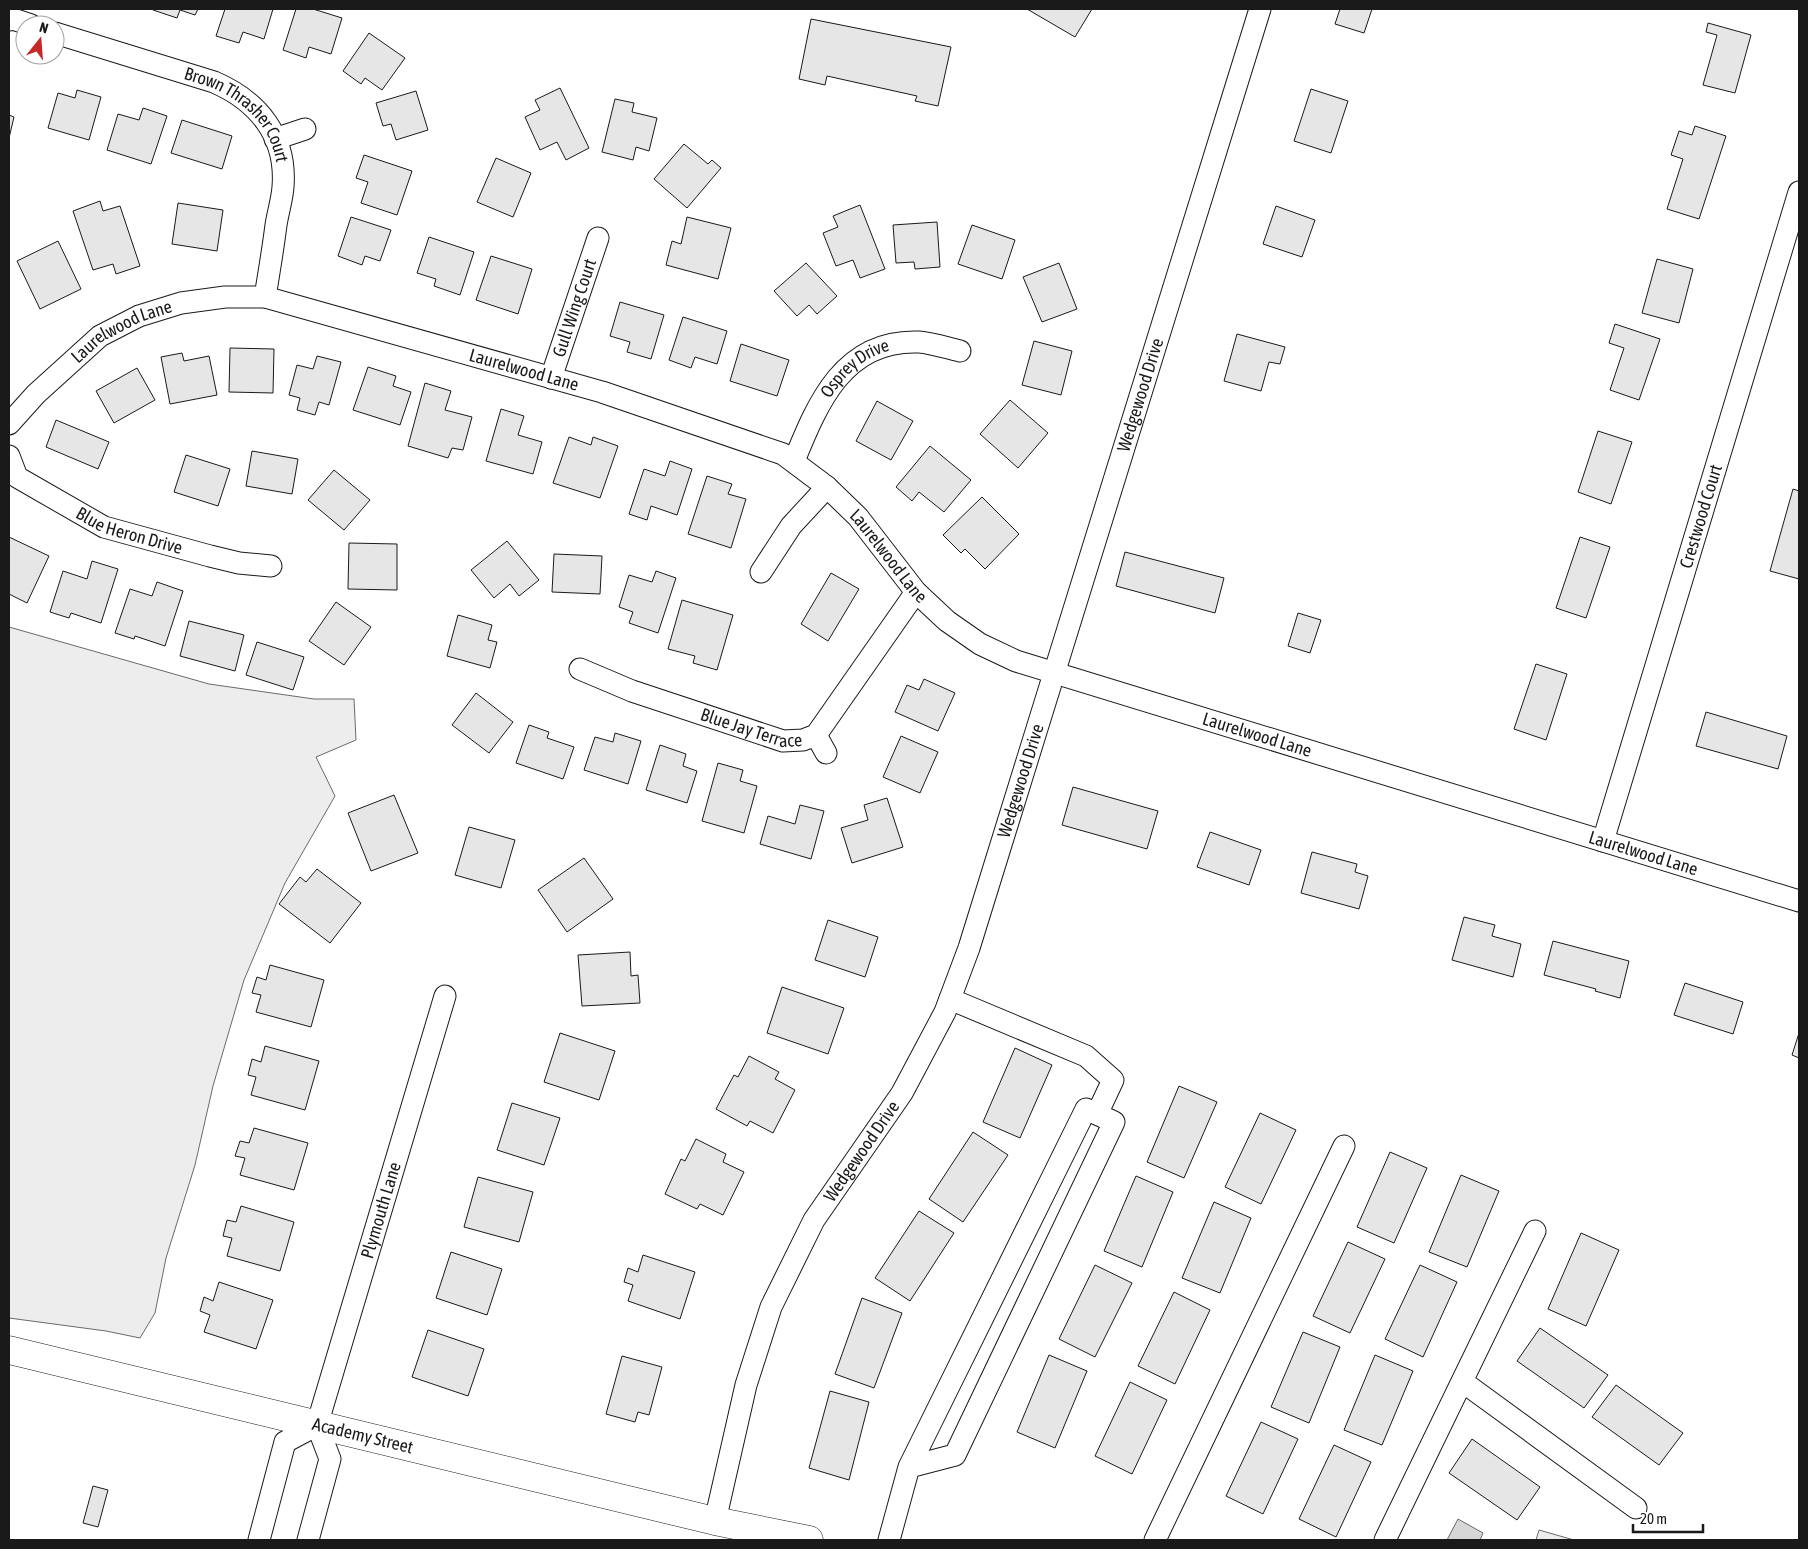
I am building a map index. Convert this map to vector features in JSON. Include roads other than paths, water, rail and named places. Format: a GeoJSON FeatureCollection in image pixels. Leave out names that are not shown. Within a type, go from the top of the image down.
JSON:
{"type":"FeatureCollection","features":[{"type":"Feature","properties":{"kind":"street","name":"Wedgewood Drive"},"geometry":{"type":"LineString","coordinates":[[715,1521],[746,1385],[771,1307],[814,1220],[902,1092],[945,1012],[969,948],[1260,9]]}},
{"type":"Feature","properties":{"kind":"street","name":"Brown Thrasher Court"},"geometry":{"type":"LineString","coordinates":[[65,35],[214,82],[233,91],[251,104],[261,115],[275,139],[282,164],[283,186],[265,297]]}},
{"type":"Feature","properties":{"kind":"street"},"geometry":{"type":"LineString","coordinates":[[275,139],[305,129]]}},
{"type":"Feature","properties":{"kind":"street","name":"Crestwood Court"},"geometry":{"type":"LineString","coordinates":[[1604,842],[1799,192]]}},
{"type":"Feature","properties":{"kind":"street","name":"Gull Wing Court"},"geometry":{"type":"LineString","coordinates":[[551,378],[598,238]]}},
{"type":"Feature","properties":{"kind":"street","name":"Laurelwood Lane"},"geometry":{"type":"LineString","coordinates":[[9,424],[36,394],[100,336],[139,316],[181,303],[225,297],[265,297],[602,392],[783,454],[827,487],[858,517],[916,592],[947,621],[980,644],[1016,661],[1799,902]]}},
{"type":"Feature","properties":{"kind":"street","name":"Osprey Drive"},"geometry":{"type":"LineString","coordinates":[[794,461],[808,426],[826,393],[840,373],[858,358],[880,347],[905,342],[922,342],[960,351]]}},
{"type":"Feature","properties":{"kind":"street","name":"Blue Heron Drive"},"geometry":{"type":"LineString","coordinates":[[9,456],[17,477],[104,526],[239,563],[271,566]]}},
{"type":"Feature","properties":{"kind":"street"},"geometry":{"type":"LineString","coordinates":[[761,572],[791,526],[827,487]]}},
{"type":"Feature","properties":{"kind":"street","name":"Blue Jay Terrace"},"geometry":{"type":"LineString","coordinates":[[580,669],[632,691],[783,740],[803,740],[821,744],[916,592]]}},
{"type":"Feature","properties":{"kind":"street","name":"Plymouth Lane"},"geometry":{"type":"LineString","coordinates":[[317,1425],[445,996]]}},
{"type":"Feature","properties":{"kind":"street"},"geometry":{"type":"LineString","coordinates":[[950,999],[1086,1056],[1113,1080],[1097,1114]]}},
{"type":"Feature","properties":{"kind":"street"},"geometry":{"type":"LineString","coordinates":[[889,1540],[909,1467],[1086,1109],[1114,1122],[955,1455],[909,1467]]}},
{"type":"Feature","properties":{"kind":"street"},"geometry":{"type":"LineString","coordinates":[[1155,1540],[1344,1146]]}},
{"type":"Feature","properties":{"kind":"street"},"geometry":{"type":"LineString","coordinates":[[1385,1540],[1536,1231]]}},
{"type":"Feature","properties":{"kind":"street","name":"Academy Street"},"geometry":{"type":"LineString","coordinates":[[9,1350],[715,1521],[809,1540]]}},
{"type":"Feature","properties":{"kind":"street"},"geometry":{"type":"LineString","coordinates":[[1463,1382],[1636,1508]]}},
{"type":"Feature","properties":{"kind":"street"},"geometry":{"type":"LineString","coordinates":[[259,1540],[285,1442],[317,1425],[330,1459],[308,1540]]}}]}
